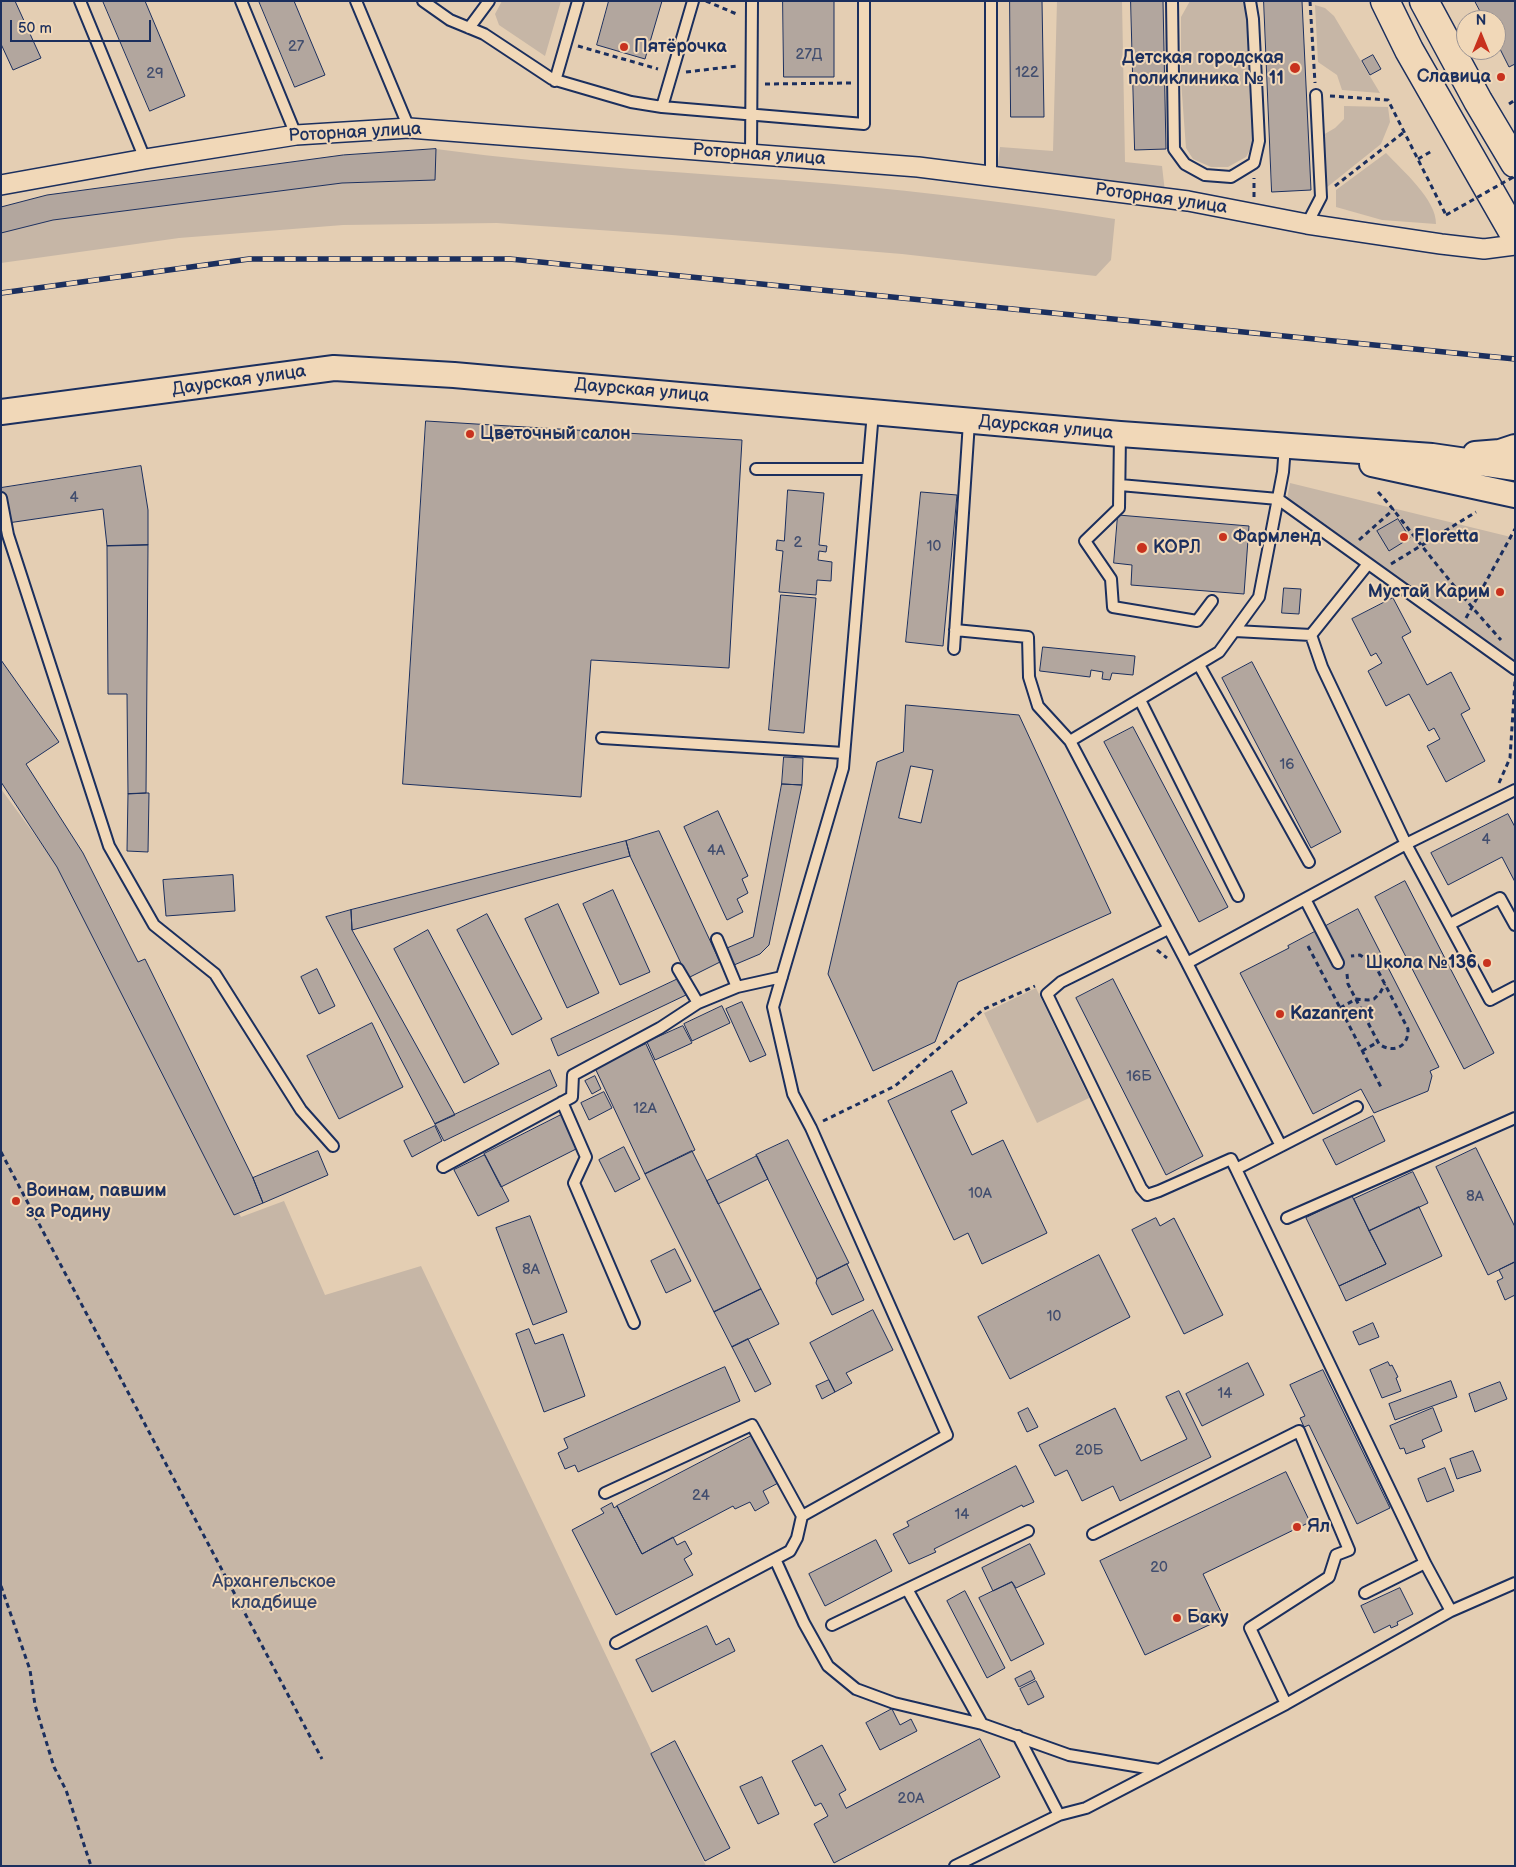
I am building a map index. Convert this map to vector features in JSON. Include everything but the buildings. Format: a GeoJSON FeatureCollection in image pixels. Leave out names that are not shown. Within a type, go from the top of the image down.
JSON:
{"type":"FeatureCollection","features":[{"type":"Feature","properties":{"kind":"main road"},"geometry":{"type":"LineString","coordinates":[[1385,1],[1409,50],[1515,235]]}},
{"type":"Feature","properties":{"kind":"main road"},"geometry":{"type":"LineString","coordinates":[[1424,1],[1513,161]]}},
{"type":"Feature","properties":{"kind":"street","name":"Роторная улица"},"geometry":{"type":"LineString","coordinates":[[1,185],[296,135],[409,128],[918,167],[1188,201],[1307,224],[1484,249],[1515,245]]}},
{"type":"Feature","properties":{"kind":"street","name":"Даурская улица"},"geometry":{"type":"LineString","coordinates":[[1,412],[334,368],[427,373],[970,422],[1432,456],[1515,468]]}},
{"type":"Feature","properties":{"kind":"street","name":"Даурская улица"},"geometry":{"type":"LineString","coordinates":[[1285,445],[1515,495]]}},
{"type":"Feature","properties":{"kind":"street"},"geometry":{"type":"LineString","coordinates":[[1432,456],[1500,452],[1515,447]]}},
{"type":"Feature","properties":{"kind":"lane"},"geometry":{"type":"LineString","coordinates":[[80,1],[146,159]]}},
{"type":"Feature","properties":{"kind":"lane"},"geometry":{"type":"LineString","coordinates":[[241,1],[296,135]]}},
{"type":"Feature","properties":{"kind":"lane"},"geometry":{"type":"LineString","coordinates":[[356,1],[409,128]]}},
{"type":"Feature","properties":{"kind":"lane"},"geometry":{"type":"LineString","coordinates":[[423,1],[450,20],[484,34],[555,81],[631,102],[662,107],[864,124],[864,1]]}},
{"type":"Feature","properties":{"kind":"lane"},"geometry":{"type":"LineString","coordinates":[[469,28],[490,1]]}},
{"type":"Feature","properties":{"kind":"lane"},"geometry":{"type":"LineString","coordinates":[[555,81],[578,1]]}},
{"type":"Feature","properties":{"kind":"lane"},"geometry":{"type":"LineString","coordinates":[[662,107],[693,1]]}},
{"type":"Feature","properties":{"kind":"lane"},"geometry":{"type":"LineString","coordinates":[[751,154],[752,84],[750,65],[752,1]]}},
{"type":"Feature","properties":{"kind":"lane"},"geometry":{"type":"LineString","coordinates":[[991,1],[991,176]]}},
{"type":"Feature","properties":{"kind":"lane"},"geometry":{"type":"LineString","coordinates":[[1172,1],[1174,149],[1185,164],[1205,175],[1231,176],[1254,163],[1259,141],[1253,19],[1250,1]]}},
{"type":"Feature","properties":{"kind":"lane"},"geometry":{"type":"LineString","coordinates":[[1307,224],[1321,197],[1316,95]]}},
{"type":"Feature","properties":{"kind":"lane"},"geometry":{"type":"LineString","coordinates":[[802,1516],[946,1435],[811,1128],[793,1094],[773,1007],[843,768],[873,412]]}},
{"type":"Feature","properties":{"kind":"lane"},"geometry":{"type":"LineString","coordinates":[[954,649],[970,422]]}},
{"type":"Feature","properties":{"kind":"lane"},"geometry":{"type":"LineString","coordinates":[[1120,434],[1119,508],[1085,541],[1111,579],[1113,607],[1197,620],[1212,601]]}},
{"type":"Feature","properties":{"kind":"lane"},"geometry":{"type":"LineString","coordinates":[[1070,741],[1219,652],[1259,598],[1278,499],[1285,445]]}},
{"type":"Feature","properties":{"kind":"lane"},"geometry":{"type":"LineString","coordinates":[[756,469],[868,468]]}},
{"type":"Feature","properties":{"kind":"lane"},"geometry":{"type":"LineString","coordinates":[[1120,485],[1278,499],[1515,669]]}},
{"type":"Feature","properties":{"kind":"lane"},"geometry":{"type":"LineString","coordinates":[[1,498],[8,535],[109,846],[154,925],[215,974],[301,1110],[333,1146]]}},
{"type":"Feature","properties":{"kind":"lane"},"geometry":{"type":"LineString","coordinates":[[1311,635],[1368,564]]}},
{"type":"Feature","properties":{"kind":"lane"},"geometry":{"type":"LineString","coordinates":[[955,630],[1028,637],[1029,677],[1038,706],[1070,741],[1282,1146]]}},
{"type":"Feature","properties":{"kind":"lane"},"geometry":{"type":"LineString","coordinates":[[1235,631],[1311,635]]}},
{"type":"Feature","properties":{"kind":"lane"},"geometry":{"type":"LineString","coordinates":[[1311,635],[1322,667],[1406,844],[1490,1000],[1515,987]]}},
{"type":"Feature","properties":{"kind":"lane"},"geometry":{"type":"LineString","coordinates":[[1199,665],[1309,862]]}},
{"type":"Feature","properties":{"kind":"lane"},"geometry":{"type":"LineString","coordinates":[[1140,700],[1238,896]]}},
{"type":"Feature","properties":{"kind":"lane"},"geometry":{"type":"LineString","coordinates":[[602,738],[844,753]]}},
{"type":"Feature","properties":{"kind":"lane"},"geometry":{"type":"LineString","coordinates":[[1187,963],[1406,844],[1515,790]]}},
{"type":"Feature","properties":{"kind":"lane"},"geometry":{"type":"LineString","coordinates":[[1450,924],[1500,898],[1515,925]]}},
{"type":"Feature","properties":{"kind":"lane"},"geometry":{"type":"LineString","coordinates":[[1305,899],[1343,960]]}},
{"type":"Feature","properties":{"kind":"lane"},"geometry":{"type":"LineString","coordinates":[[1168,929],[1061,982],[1047,994],[1146,1195],[1231,1159],[1425,1563],[1451,1611]]}},
{"type":"Feature","properties":{"kind":"lane"},"geometry":{"type":"LineString","coordinates":[[717,939],[737,987]]}},
{"type":"Feature","properties":{"kind":"lane"},"geometry":{"type":"LineString","coordinates":[[678,969],[698,1003]]}},
{"type":"Feature","properties":{"kind":"lane"},"geometry":{"type":"LineString","coordinates":[[443,1167],[572,1097],[573,1075],[660,1028],[698,1003],[737,987],[782,977]]}},
{"type":"Feature","properties":{"kind":"lane"},"geometry":{"type":"LineString","coordinates":[[562,1102],[586,1157],[574,1183],[634,1323]]}},
{"type":"Feature","properties":{"kind":"lane"},"geometry":{"type":"LineString","coordinates":[[1236,1169],[1357,1107]]}},
{"type":"Feature","properties":{"kind":"lane"},"geometry":{"type":"LineString","coordinates":[[1287,1218],[1515,1118]]}},
{"type":"Feature","properties":{"kind":"lane"},"geometry":{"type":"LineString","coordinates":[[605,1493],[752,1425],[802,1516],[797,1538],[790,1551],[616,1643]]}},
{"type":"Feature","properties":{"kind":"lane"},"geometry":{"type":"LineString","coordinates":[[1093,1534],[1298,1432],[1349,1550],[1336,1555],[1329,1578],[1250,1628],[1286,1704]]}},
{"type":"Feature","properties":{"kind":"lane"},"geometry":{"type":"LineString","coordinates":[[832,1625],[1028,1530]]}},
{"type":"Feature","properties":{"kind":"lane"},"geometry":{"type":"LineString","coordinates":[[775,1559],[804,1623],[828,1666],[856,1689],[894,1703],[982,1724],[1069,1755],[1159,1770]]}},
{"type":"Feature","properties":{"kind":"lane"},"geometry":{"type":"LineString","coordinates":[[1365,1593],[1425,1563]]}},
{"type":"Feature","properties":{"kind":"lane"},"geometry":{"type":"LineString","coordinates":[[955,1866],[1058,1815],[1086,1808],[1286,1704],[1451,1611],[1515,1583]]}},
{"type":"Feature","properties":{"kind":"lane"},"geometry":{"type":"LineString","coordinates":[[907,1588],[982,1724]]}},
{"type":"Feature","properties":{"kind":"lane"},"geometry":{"type":"LineString","coordinates":[[1018,1736],[1058,1815]]}},
{"type":"Feature","properties":{"kind":"path"},"geometry":{"type":"LineString","coordinates":[[705,1],[752,21]]}},
{"type":"Feature","properties":{"kind":"path"},"geometry":{"type":"LineString","coordinates":[[1310,1],[1316,95],[1388,100],[1446,215],[1513,161]]}},
{"type":"Feature","properties":{"kind":"path"},"geometry":{"type":"LineString","coordinates":[[566,42],[672,73],[750,65]]}},
{"type":"Feature","properties":{"kind":"path"},"geometry":{"type":"LineString","coordinates":[[752,84],[864,83]]}},
{"type":"Feature","properties":{"kind":"path"},"geometry":{"type":"LineString","coordinates":[[1321,197],[1404,132]]}},
{"type":"Feature","properties":{"kind":"path"},"geometry":{"type":"LineString","coordinates":[[1418,159],[1432,151]]}},
{"type":"Feature","properties":{"kind":"path"},"geometry":{"type":"LineString","coordinates":[[1254,163],[1254,214]]}},
{"type":"Feature","properties":{"kind":"path"},"geometry":{"type":"LineString","coordinates":[[1378,492],[1394,509],[1421,546],[1502,642]]}},
{"type":"Feature","properties":{"kind":"path"},"geometry":{"type":"LineString","coordinates":[[1349,550],[1394,509]]}},
{"type":"Feature","properties":{"kind":"path"},"geometry":{"type":"LineString","coordinates":[[1378,571],[1476,512]]}},
{"type":"Feature","properties":{"kind":"path"},"geometry":{"type":"LineString","coordinates":[[1460,630],[1515,529]]}},
{"type":"Feature","properties":{"kind":"path"},"geometry":{"type":"LineString","coordinates":[[1490,802],[1510,758],[1515,681]]}},
{"type":"Feature","properties":{"kind":"path"},"geometry":{"type":"LineString","coordinates":[[1308,946],[1382,1089]]}},
{"type":"Feature","properties":{"kind":"path"},"geometry":{"type":"LineString","coordinates":[[1151,948],[1157,950],[1165,957],[1187,963]]}},
{"type":"Feature","properties":{"kind":"path"},"geometry":{"type":"LineString","coordinates":[[1321,972],[1343,960],[1358,955],[1375,964],[1408,1029],[1403,1045],[1396,1049],[1384,1048],[1378,1042],[1347,980],[1343,960]]}},
{"type":"Feature","properties":{"kind":"path"},"geometry":{"type":"LineString","coordinates":[[1340,1008],[1356,999],[1374,999],[1385,984]]}},
{"type":"Feature","properties":{"kind":"path"},"geometry":{"type":"LineString","coordinates":[[811,1128],[895,1086],[984,1009],[1036,986]]}},
{"type":"Feature","properties":{"kind":"path"},"geometry":{"type":"LineString","coordinates":[[1362,1051],[1378,1042]]}},
{"type":"Feature","properties":{"kind":"path"},"geometry":{"type":"LineString","coordinates":[[1,1152],[322,1759]]}},
{"type":"Feature","properties":{"kind":"path"},"geometry":{"type":"LineString","coordinates":[[1,1586],[30,1670],[35,1705],[54,1767],[66,1790],[91,1866]]}},
{"type":"Feature","properties":{"kind":"green space"},"geometry":{"type":"Polygon","coordinates":[[[502,1],[561,1],[545,56],[499,25],[495,14],[502,1]]]}},
{"type":"Feature","properties":{"kind":"green space"},"geometry":{"type":"Polygon","coordinates":[[[1057,1],[1122,1],[1125,162],[1162,166],[1165,192],[997,171],[1000,147],[1053,151],[1057,1]]]}},
{"type":"Feature","properties":{"kind":"green space"},"geometry":{"type":"Polygon","coordinates":[[[1190,1],[1242,1],[1250,20],[1256,140],[1246,157],[1228,167],[1211,167],[1193,159],[1186,148],[1181,81],[1181,17],[1190,1]]]}},
{"type":"Feature","properties":{"kind":"green space"},"geometry":{"type":"Polygon","coordinates":[[[1315,5],[1325,8],[1334,16],[1380,93],[1342,90],[1337,75],[1318,62],[1315,5]]]}},
{"type":"Feature","properties":{"kind":"green space"},"geometry":{"type":"Polygon","coordinates":[[[1344,106],[1388,107],[1390,122],[1381,144],[1326,188],[1323,135],[1335,128],[1344,119],[1344,106]]]}},
{"type":"Feature","properties":{"kind":"green space"},"geometry":{"type":"Polygon","coordinates":[[[436,149],[585,165],[904,191],[1010,203],[1115,219],[1111,260],[1096,276],[902,254],[497,223],[343,225],[179,238],[1,263],[1,233],[53,220],[342,183],[434,180],[436,149]]]}},
{"type":"Feature","properties":{"kind":"green space"},"geometry":{"type":"Polygon","coordinates":[[[1386,153],[1425,195],[1435,215],[1436,224],[1382,220],[1336,207],[1336,190],[1386,153]]]}},
{"type":"Feature","properties":{"kind":"green space"},"geometry":{"type":"Polygon","coordinates":[[[1290,483],[1515,538],[1515,661],[1287,499],[1290,483]]]}},
{"type":"Feature","properties":{"kind":"green space","name":"Архангельское кладбище"},"geometry":{"type":"Polygon","coordinates":[[[1,789],[54,861],[241,1217],[284,1201],[325,1295],[421,1266],[706,1866],[1,1866],[1,789]]]}},
{"type":"Feature","properties":{"kind":"green space"},"geometry":{"type":"Polygon","coordinates":[[[1036,988],[1089,1098],[1037,1123],[984,1013],[1036,988]]]}},
{"type":"Feature","properties":{"kind":"railway"},"geometry":{"type":"LineString","coordinates":[[1,293],[249,259],[510,259],[1515,359]]}},
{"type":"Feature","properties":{"kind":"place","name":"Пятёрочка"},"geometry":{"type":"Point","coordinates":[624,47]}},
{"type":"Feature","properties":{"kind":"place","name":"Детская городская поликлиника № 11"},"geometry":{"type":"Point","coordinates":[1295,68]}},
{"type":"Feature","properties":{"kind":"place","name":"Славица"},"geometry":{"type":"Point","coordinates":[1501,77]}},
{"type":"Feature","properties":{"kind":"place","name":"Цветочный салон"},"geometry":{"type":"Point","coordinates":[470,434]}},
{"type":"Feature","properties":{"kind":"place","name":"Фармленд"},"geometry":{"type":"Point","coordinates":[1223,537]}},
{"type":"Feature","properties":{"kind":"place","name":"Floretta"},"geometry":{"type":"Point","coordinates":[1404,537]}},
{"type":"Feature","properties":{"kind":"place","name":"КОРЛ"},"geometry":{"type":"Point","coordinates":[1142,548]}},
{"type":"Feature","properties":{"kind":"place","name":"Мустай Карим"},"geometry":{"type":"Point","coordinates":[1500,592]}},
{"type":"Feature","properties":{"kind":"place","name":"Школа №136"},"geometry":{"type":"Point","coordinates":[1487,963]}},
{"type":"Feature","properties":{"kind":"place","name":"Kazanrent"},"geometry":{"type":"Point","coordinates":[1280,1014]}},
{"type":"Feature","properties":{"kind":"place","name":"Воинам, павшим за Родину"},"geometry":{"type":"Point","coordinates":[16,1201]}},
{"type":"Feature","properties":{"kind":"place","name":"Ял"},"geometry":{"type":"Point","coordinates":[1297,1527]}},
{"type":"Feature","properties":{"kind":"place","name":"Баку"},"geometry":{"type":"Point","coordinates":[1177,1618]}}]}
